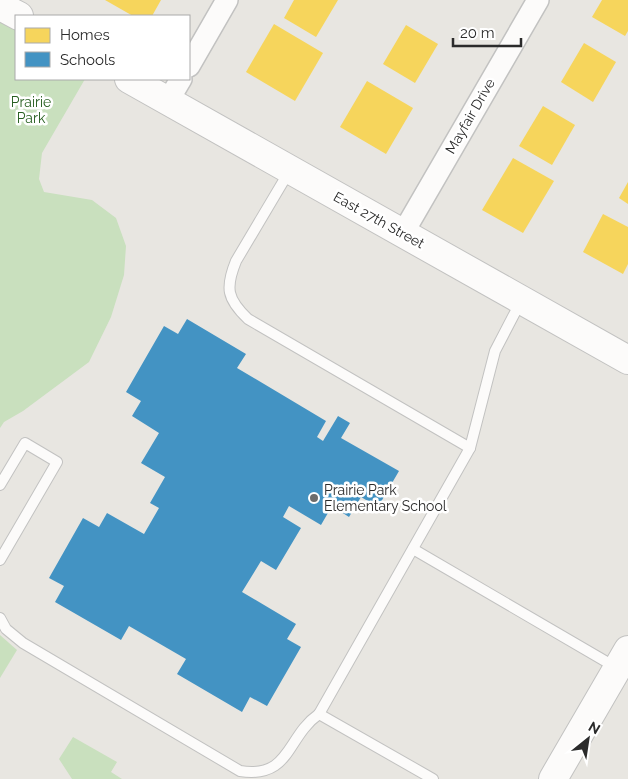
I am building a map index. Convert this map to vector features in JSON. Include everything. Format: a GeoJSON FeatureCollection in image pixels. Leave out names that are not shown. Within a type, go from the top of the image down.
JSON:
{"type":"FeatureCollection","features":[{"type":"Feature","properties":{"kind":"street"},"geometry":{"type":"LineString","coordinates":[[190,64],[227,0]]}},
{"type":"Feature","properties":{"kind":"street","name":"Mayfair Drive"},"geometry":{"type":"LineString","coordinates":[[403,233],[538,0]]}},
{"type":"Feature","properties":{"kind":"street"},"geometry":{"type":"LineString","coordinates":[[0,6],[17,15]]}},
{"type":"Feature","properties":{"kind":"street","name":"East 27th Street"},"geometry":{"type":"LineString","coordinates":[[133,80],[175,90],[290,170],[628,360]]}},
{"type":"Feature","properties":{"kind":"street"},"geometry":{"type":"LineString","coordinates":[[553,779],[623,659]]}},
{"type":"Feature","properties":{"kind":"lane"},"geometry":{"type":"LineString","coordinates":[[290,170],[236,261],[230,277],[229,294],[234,306],[248,319],[470,448]]}},
{"type":"Feature","properties":{"kind":"lane"},"geometry":{"type":"LineString","coordinates":[[0,618],[6,629],[23,643],[240,771],[257,775],[274,769],[289,752],[307,722],[319,714],[470,448],[495,351],[522,300]]}},
{"type":"Feature","properties":{"kind":"lane"},"geometry":{"type":"LineString","coordinates":[[0,485],[25,443],[57,462],[4,546],[0,560]]}},
{"type":"Feature","properties":{"kind":"lane"},"geometry":{"type":"LineString","coordinates":[[413,549],[623,659]]}},
{"type":"Feature","properties":{"kind":"lane"},"geometry":{"type":"LineString","coordinates":[[319,714],[433,779]]}},
{"type":"Feature","properties":{"kind":"green space","name":"Prairie Park"},"geometry":{"type":"Polygon","coordinates":[[[0,6],[15,15],[15,80],[84,80],[42,153],[39,179],[44,192],[92,200],[116,218],[126,246],[124,275],[111,317],[89,362],[23,411],[4,422],[0,428],[0,6]]]}},
{"type":"Feature","properties":{"kind":"green space"},"geometry":{"type":"Polygon","coordinates":[[[0,635],[17,650],[0,678],[0,635]]]}},
{"type":"Feature","properties":{"kind":"green space"},"geometry":{"type":"Polygon","coordinates":[[[73,737],[117,762],[111,772],[122,779],[72,779],[59,759],[73,737]]]}},
{"type":"Feature","properties":{"kind":"building: Homes"},"geometry":{"type":"Polygon","coordinates":[[[105,0],[161,0],[153,15],[131,15],[105,0]]]}},
{"type":"Feature","properties":{"kind":"building: Homes"},"geometry":{"type":"Polygon","coordinates":[[[294,0],[338,0],[316,37],[284,18],[294,0]]]}},
{"type":"Feature","properties":{"kind":"building: Homes"},"geometry":{"type":"Polygon","coordinates":[[[602,0],[628,0],[628,31],[625,36],[592,17],[602,0]]]}},
{"type":"Feature","properties":{"kind":"building: Homes"},"geometry":{"type":"Polygon","coordinates":[[[274,24],[323,53],[295,101],[246,72],[274,24]]]}},
{"type":"Feature","properties":{"kind":"building: Homes"},"geometry":{"type":"Polygon","coordinates":[[[406,25],[438,44],[415,83],[383,64],[406,25]]]}},
{"type":"Feature","properties":{"kind":"building: Homes"},"geometry":{"type":"Polygon","coordinates":[[[584,43],[616,62],[593,102],[561,82],[584,43]]]}},
{"type":"Feature","properties":{"kind":"building: Homes"},"geometry":{"type":"Polygon","coordinates":[[[367,81],[413,108],[386,154],[340,127],[367,81]]]}},
{"type":"Feature","properties":{"kind":"building: Homes"},"geometry":{"type":"Polygon","coordinates":[[[543,106],[575,125],[552,165],[519,146],[543,106]]]}},
{"type":"Feature","properties":{"kind":"building: Homes"},"geometry":{"type":"Polygon","coordinates":[[[513,158],[554,181],[523,233],[482,210],[513,158]]]}},
{"type":"Feature","properties":{"kind":"building: Homes"},"geometry":{"type":"Polygon","coordinates":[[[628,182],[628,204],[619,198],[628,182]]]}},
{"type":"Feature","properties":{"kind":"building: Homes"},"geometry":{"type":"Polygon","coordinates":[[[603,214],[628,227],[628,264],[623,274],[583,252],[603,214]]]}},
{"type":"Feature","properties":{"kind":"building: Schools"},"geometry":{"type":"Polygon","coordinates":[[[187,319],[246,354],[237,368],[326,421],[317,437],[323,441],[338,416],[350,423],[341,438],[399,471],[378,507],[361,497],[349,517],[332,506],[321,525],[289,506],[283,517],[301,528],[276,570],[261,561],[242,592],[296,624],[287,639],[301,647],[267,706],[250,697],[242,712],[177,674],[186,659],[129,626],[121,640],[55,602],[64,586],[49,578],[83,518],[99,527],[107,513],[144,534],[159,508],[150,503],[165,477],[141,463],[159,433],[132,416],[141,401],[126,392],[164,326],[178,334],[187,319]]]}},
{"type":"Feature","properties":{"kind":"place","name":"Prairie Park Elementary School"},"geometry":{"type":"Point","coordinates":[314,498]}}]}
